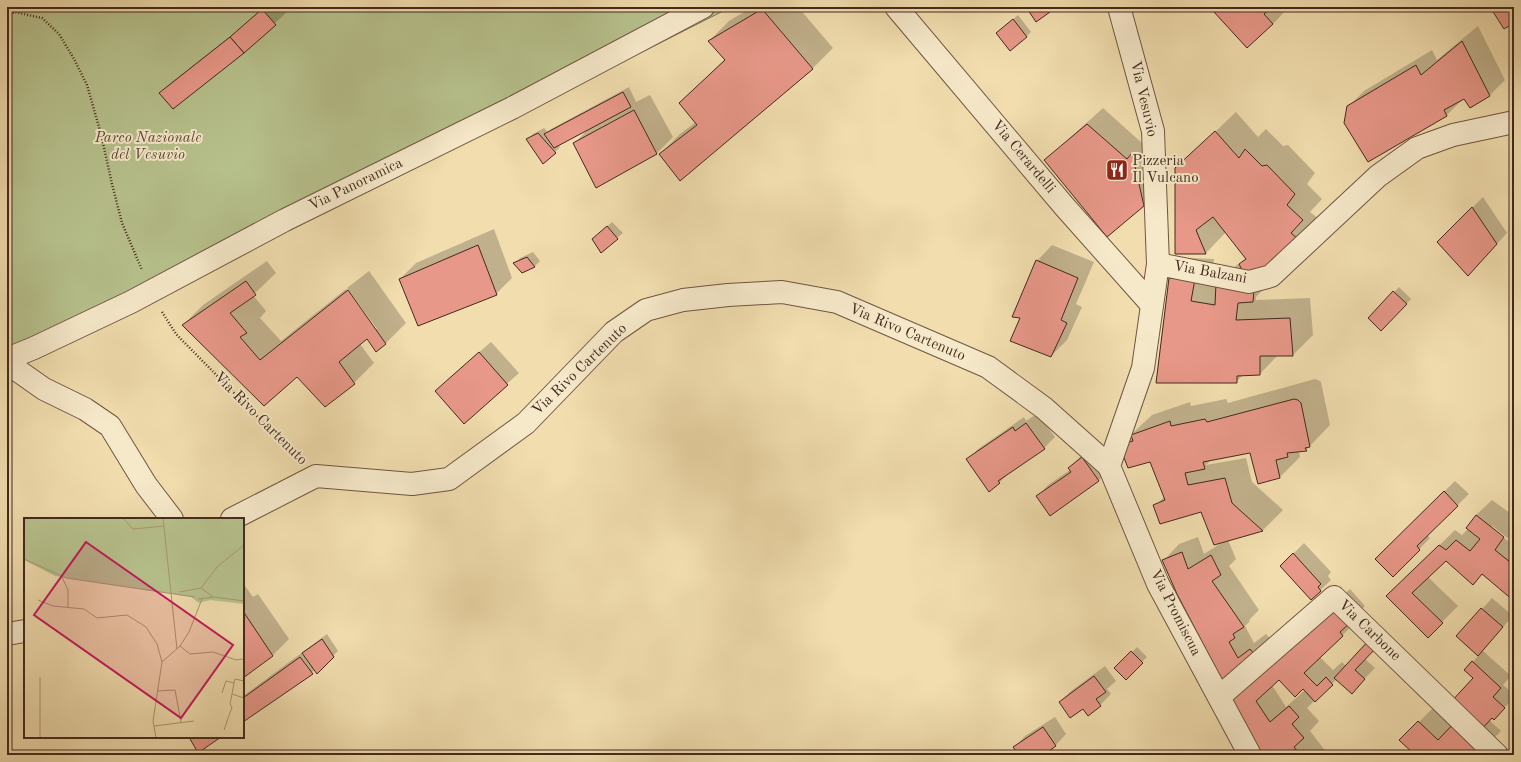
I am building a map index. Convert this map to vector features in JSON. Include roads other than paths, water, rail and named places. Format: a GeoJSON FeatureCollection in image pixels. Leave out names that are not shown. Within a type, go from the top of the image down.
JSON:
{"type":"FeatureCollection","features":[{"type":"Feature","properties":{"kind":"street","name":"Via Panoramica"},"geometry":{"type":"LineString","coordinates":[[7,358],[34,348],[131,302],[285,220],[512,108],[703,7]]}},
{"type":"Feature","properties":{"kind":"street","name":"Via Cerardelli"},"geometry":{"type":"LineString","coordinates":[[896,7],[1064,206],[1152,305]]}},
{"type":"Feature","properties":{"kind":"street","name":"Via Vesuvio"},"geometry":{"type":"LineString","coordinates":[[1120,7],[1153,130],[1158,264]]}},
{"type":"Feature","properties":{"kind":"street","name":"Via Balzani"},"geometry":{"type":"LineString","coordinates":[[1109,466],[1142,368],[1158,264],[1249,282],[1271,276],[1378,176],[1417,148],[1453,135],[1514,122]]}},
{"type":"Feature","properties":{"kind":"street","name":"Via Rivo Cartenuto"},"geometry":{"type":"LineString","coordinates":[[234,518],[316,476],[412,484],[449,479],[526,423],[614,332],[646,310],[683,300],[728,295],[782,292],[836,302],[988,367],[1044,408],[1109,466]]}},
{"type":"Feature","properties":{"kind":"street"},"geometry":{"type":"LineString","coordinates":[[7,363],[44,389],[85,409],[110,426],[146,485],[171,518]]}},
{"type":"Feature","properties":{"kind":"street","name":"Via Promiscua"},"geometry":{"type":"LineString","coordinates":[[1109,466],[1158,584],[1250,755]]}},
{"type":"Feature","properties":{"kind":"street","name":"Via Carbone"},"geometry":{"type":"LineString","coordinates":[[1219,697],[1334,597],[1497,755]]}},
{"type":"Feature","properties":{"kind":"street"},"geometry":{"type":"LineString","coordinates":[[7,634],[24,632]]}},
{"type":"Feature","properties":{"kind":"place","name":"Pizzeria Il Vulcano"},"geometry":{"type":"Point","coordinates":[1117,170]}},
{"type":"Feature","properties":{"kind":"park label","name":"Parco Nazionale del Vesuvio"},"geometry":{"type":"Point","coordinates":[148,146]}}]}
